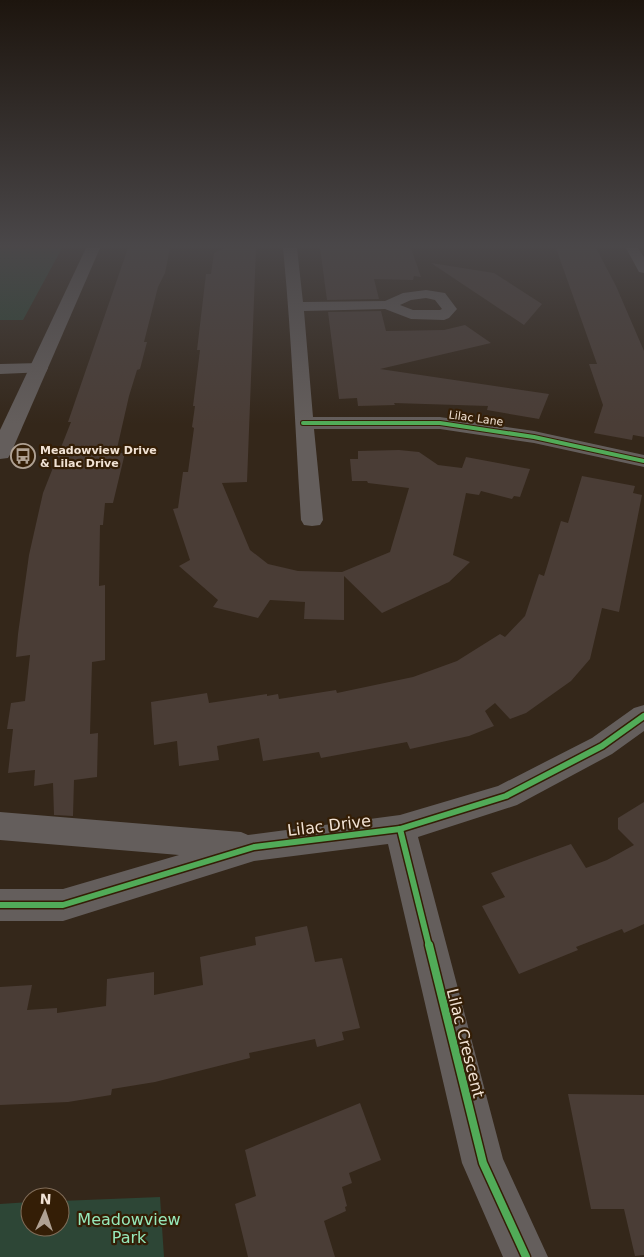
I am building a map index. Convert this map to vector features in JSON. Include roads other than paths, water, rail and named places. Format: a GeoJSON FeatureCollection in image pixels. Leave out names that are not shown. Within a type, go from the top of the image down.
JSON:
{"type":"FeatureCollection","features":[{"type":"Feature","properties":{"kind":"street"},"geometry":{"type":"LineString","coordinates":[[0,452],[67,307]]}},
{"type":"Feature","properties":{"kind":"street"},"geometry":{"type":"LineString","coordinates":[[312,307],[297,307],[303,423],[312,520]]}},
{"type":"Feature","properties":{"kind":"street"},"geometry":{"type":"LineString","coordinates":[[0,368],[40,368]]}},
{"type":"Feature","properties":{"kind":"street","name":"Lilac Lane"},"geometry":{"type":"LineString","coordinates":[[303,423],[440,424],[534,436],[644,461]]}},
{"type":"Feature","properties":{"kind":"street","name":"Lilac Drive"},"geometry":{"type":"LineString","coordinates":[[0,905],[63,905],[254,847],[400,828],[506,796],[602,746],[644,716]]}},
{"type":"Feature","properties":{"kind":"street","name":"Lilac Drive"},"geometry":{"type":"LineString","coordinates":[[0,826],[254,847]]}},
{"type":"Feature","properties":{"kind":"street","name":"Lilac Crescent"},"geometry":{"type":"LineString","coordinates":[[400,828],[483,1163],[526,1257]]}},
{"type":"Feature","properties":{"kind":"place","name":"Meadowview Drive & Lilac Drive"},"geometry":{"type":"Point","coordinates":[23,456]}},
{"type":"Feature","properties":{"kind":"park label","name":"Meadowview Park"},"geometry":{"type":"Point","coordinates":[129,1228]}}]}
